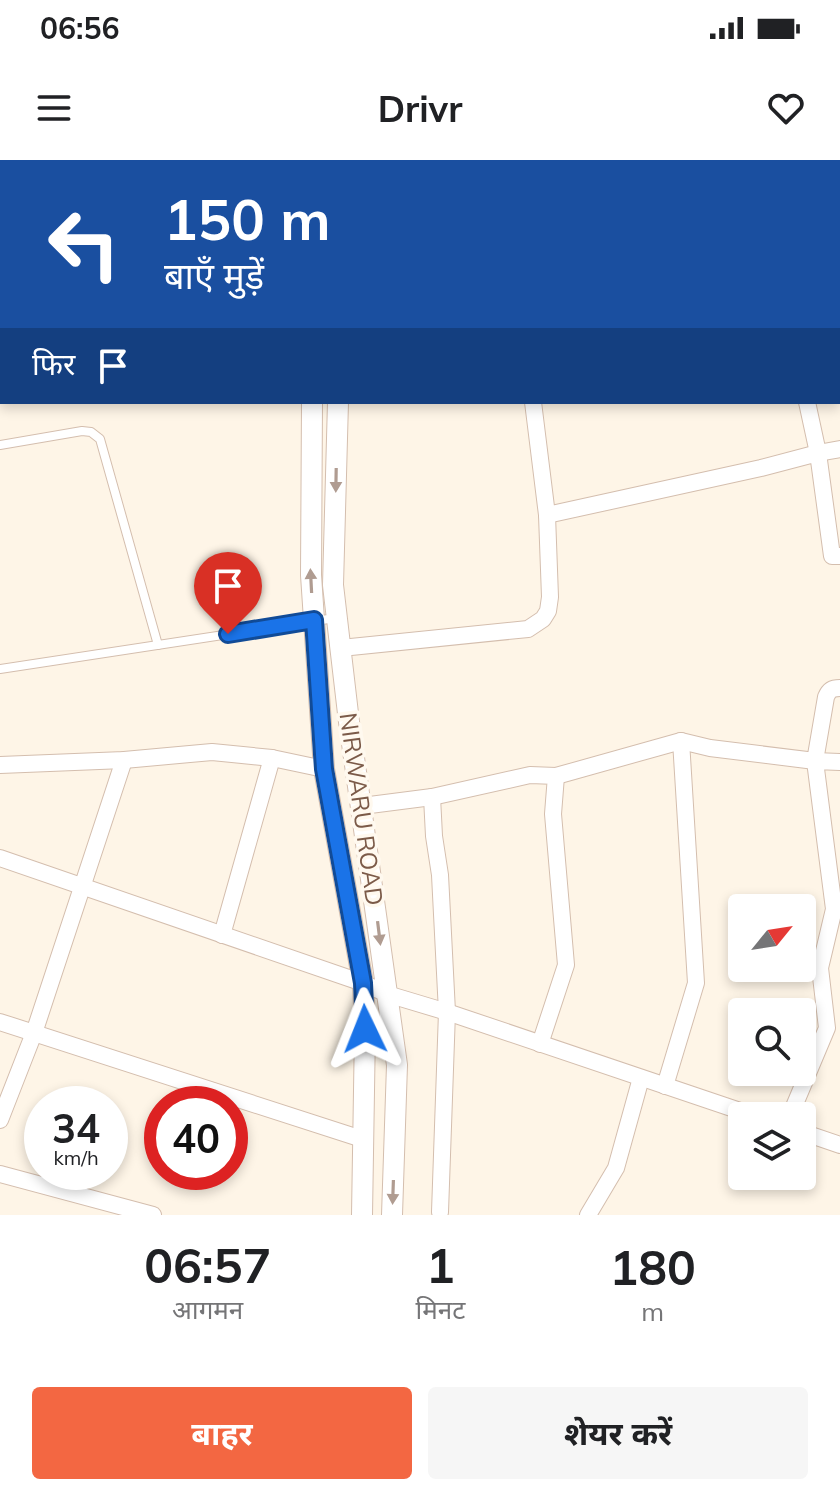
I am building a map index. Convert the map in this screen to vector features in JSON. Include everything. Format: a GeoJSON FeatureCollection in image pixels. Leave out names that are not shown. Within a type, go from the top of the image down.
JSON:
{"type":"FeatureCollection","features":[{"type":"Feature","properties":{"kind":"street","name":"NIRWARU ROAD"},"geometry":{"type":"LineString","coordinates":[[312,404],[311,575],[324,769],[363,983],[362,1215]]}},
{"type":"Feature","properties":{"kind":"street","name":"NIRWARU ROAD"},"geometry":{"type":"LineString","coordinates":[[338,404],[333,585],[397,1065],[392,1215]]}},
{"type":"Feature","properties":{"kind":"street"},"geometry":{"type":"LineString","coordinates":[[341,648],[528,629],[543,619],[550,597],[547,515],[533,404]]}},
{"type":"Feature","properties":{"kind":"street"},"geometry":{"type":"LineString","coordinates":[[807,404],[818,453],[832,556],[840,556]]}},
{"type":"Feature","properties":{"kind":"street"},"geometry":{"type":"LineString","coordinates":[[547,515],[840,449]]}},
{"type":"Feature","properties":{"kind":"street"},"geometry":{"type":"LineString","coordinates":[[796,1102],[827,1028],[820,968],[834,909],[815,761],[826,697],[829,691],[840,688]]}},
{"type":"Feature","properties":{"kind":"street"},"geometry":{"type":"LineString","coordinates":[[362,806],[432,797],[530,775],[556,776],[681,741],[710,748],[840,762]]}},
{"type":"Feature","properties":{"kind":"street"},"geometry":{"type":"LineString","coordinates":[[665,1086],[696,983],[681,741]]}},
{"type":"Feature","properties":{"kind":"street"},"geometry":{"type":"LineString","coordinates":[[0,765],[124,760],[212,752],[272,758],[324,769]]}},
{"type":"Feature","properties":{"kind":"street"},"geometry":{"type":"LineString","coordinates":[[222,935],[272,758]]}},
{"type":"Feature","properties":{"kind":"street"},"geometry":{"type":"LineString","coordinates":[[0,1120],[34,1033],[124,760]]}},
{"type":"Feature","properties":{"kind":"street"},"geometry":{"type":"LineString","coordinates":[[540,1044],[566,965],[553,814],[556,776]]}},
{"type":"Feature","properties":{"kind":"street"},"geometry":{"type":"LineString","coordinates":[[432,797],[440,875],[447,1012],[440,1212]]}},
{"type":"Feature","properties":{"kind":"street"},"geometry":{"type":"LineString","coordinates":[[0,858],[363,983],[387,994],[728,1107]]}},
{"type":"Feature","properties":{"kind":"street"},"geometry":{"type":"LineString","coordinates":[[0,1022],[362,1139]]}},
{"type":"Feature","properties":{"kind":"street"},"geometry":{"type":"LineString","coordinates":[[588,1215],[616,1168],[641,1078]]}},
{"type":"Feature","properties":{"kind":"street"},"geometry":{"type":"LineString","coordinates":[[816,1137],[840,1145]]}},
{"type":"Feature","properties":{"kind":"street"},"geometry":{"type":"LineString","coordinates":[[0,1174],[153,1215]]}},
{"type":"Feature","properties":{"kind":"lane"},"geometry":{"type":"LineString","coordinates":[[0,445],[82,431],[91,432],[100,439],[158,645]]}},
{"type":"Feature","properties":{"kind":"lane"},"geometry":{"type":"LineString","coordinates":[[0,669],[337,618]]}},
{"type":"Feature","properties":{"kind":"route"},"geometry":{"type":"LineString","coordinates":[[228,634],[314,620],[324,769],[363,983],[365,1029]]}}]}
